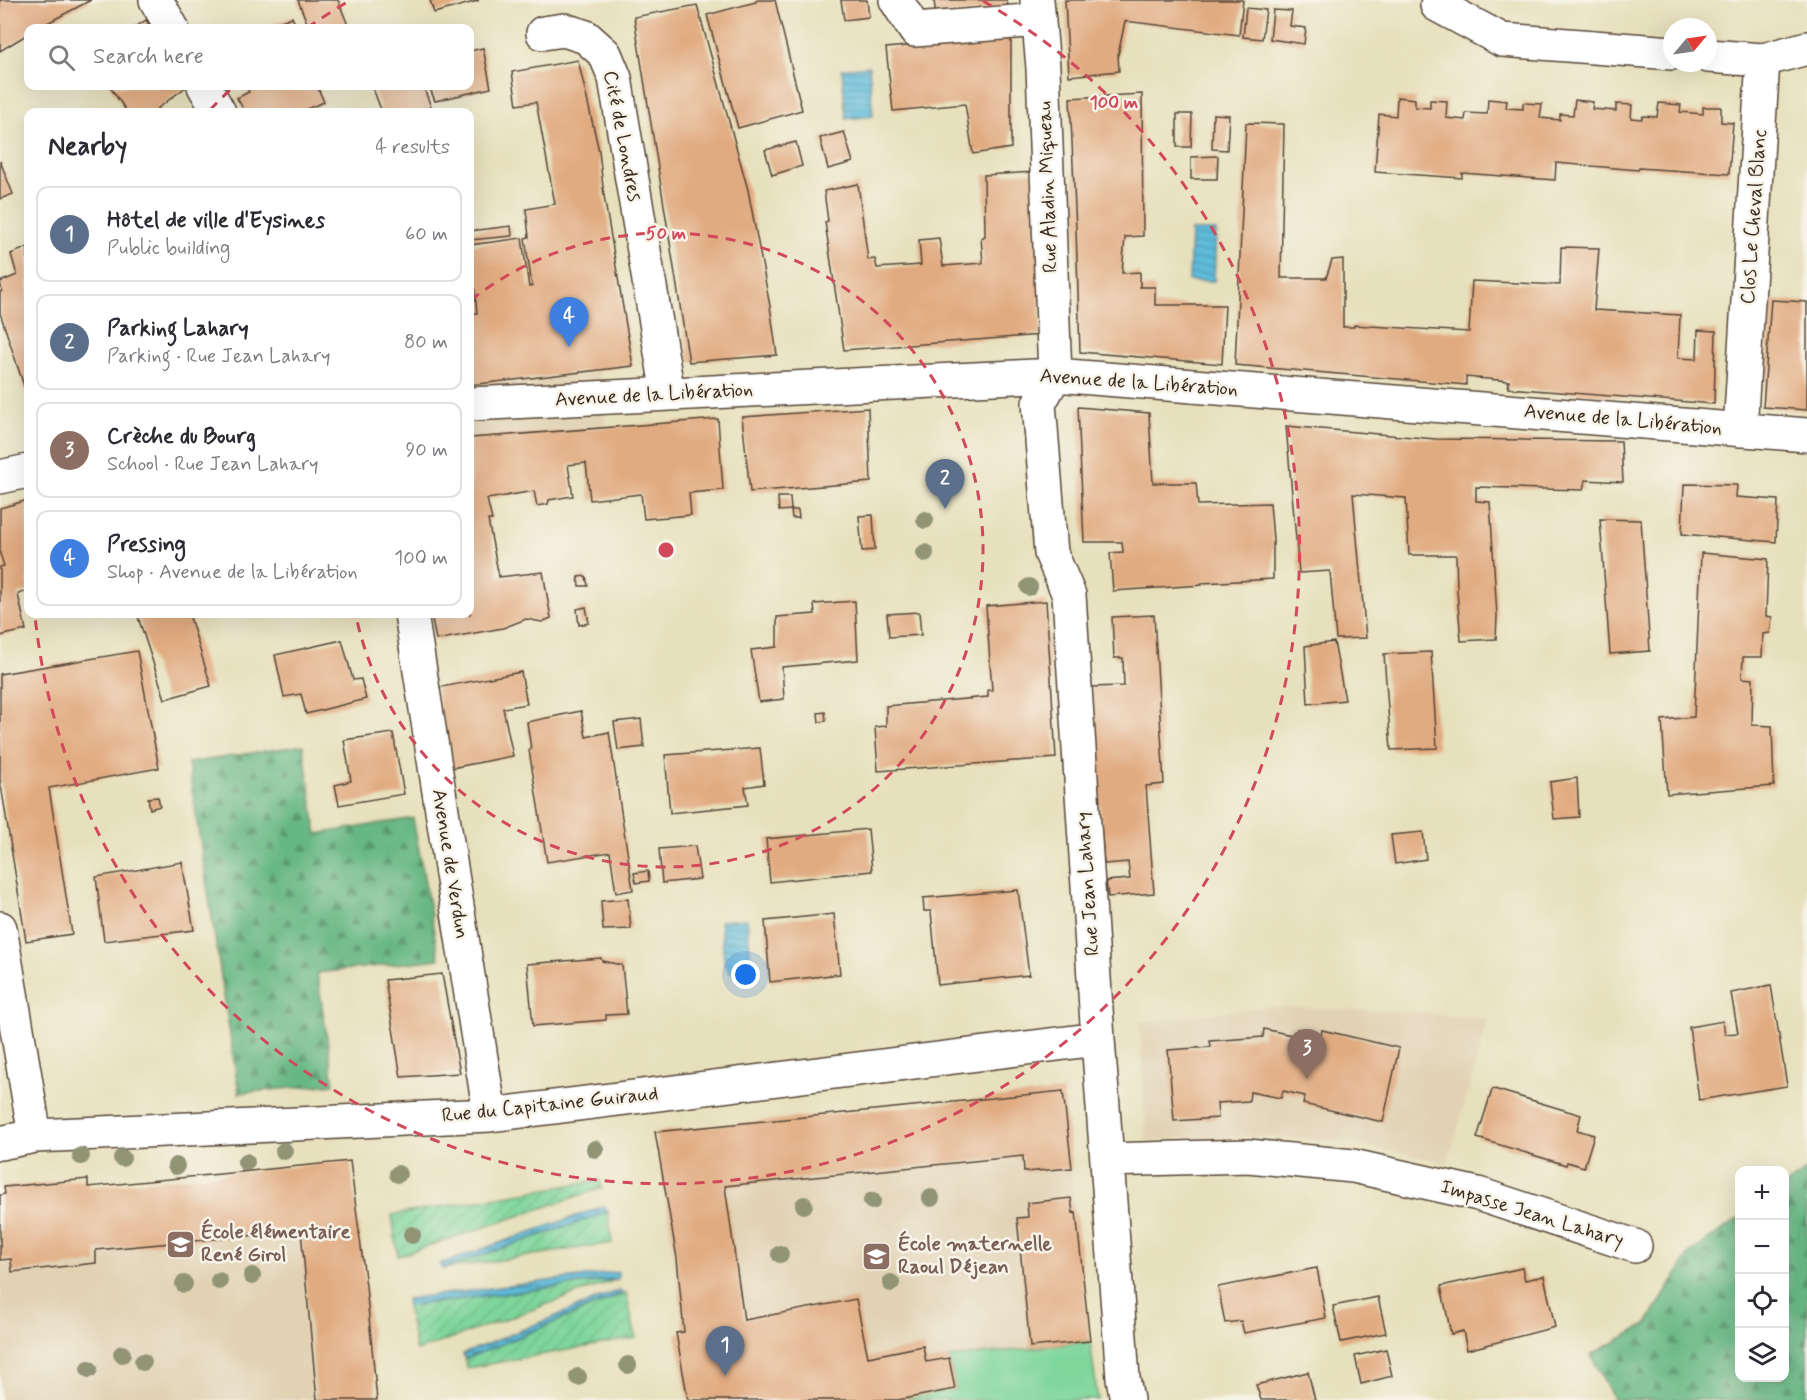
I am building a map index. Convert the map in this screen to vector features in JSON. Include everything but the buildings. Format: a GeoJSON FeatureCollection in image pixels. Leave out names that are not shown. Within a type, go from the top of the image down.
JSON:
{"type":"FeatureCollection","features":[{"type":"Feature","properties":{"kind":"street"},"geometry":{"type":"LineString","coordinates":[[156,0],[170,24]]}},
{"type":"Feature","properties":{"kind":"street"},"geometry":{"type":"LineString","coordinates":[[896,0],[915,30],[1038,10]]}},
{"type":"Feature","properties":{"kind":"street"},"geometry":{"type":"LineString","coordinates":[[1437,5],[1502,40],[1663,52]]}},
{"type":"Feature","properties":{"kind":"street","name":"Rue Aladin Miqueau"},"geometry":{"type":"LineString","coordinates":[[1038,10],[1044,68],[1055,375]]}},
{"type":"Feature","properties":{"kind":"street","name":"Cité de Londres"},"geometry":{"type":"LineString","coordinates":[[543,33],[564,30],[586,37],[605,54],[615,78],[668,394]]}},
{"type":"Feature","properties":{"kind":"street"},"geometry":{"type":"LineString","coordinates":[[1717,57],[1764,60],[1807,48]]}},
{"type":"Feature","properties":{"kind":"street","name":"Clos Le Cheval Blanc"},"geometry":{"type":"LineString","coordinates":[[1740,430],[1764,60]]}},
{"type":"Feature","properties":{"kind":"street"},"geometry":{"type":"LineString","coordinates":[[206,90],[217,108]]}},
{"type":"Feature","properties":{"kind":"street","name":"Avenue de la Libération"},"geometry":{"type":"LineString","coordinates":[[474,404],[1055,375],[1807,435]]}},
{"type":"Feature","properties":{"kind":"street","name":"Rue Jean Lahary"},"geometry":{"type":"LineString","coordinates":[[1055,375],[1039,404],[1051,553],[1069,595],[1098,1040],[1123,1378],[1127,1400]]}},
{"type":"Feature","properties":{"kind":"street"},"geometry":{"type":"LineString","coordinates":[[0,477],[24,472]]}},
{"type":"Feature","properties":{"kind":"street","name":"Avenue de Verdun"},"geometry":{"type":"LineString","coordinates":[[412,618],[490,1115]]}},
{"type":"Feature","properties":{"kind":"street"},"geometry":{"type":"LineString","coordinates":[[0,928],[35,1136]]}},
{"type":"Feature","properties":{"kind":"street","name":"Rue du Capitaine Guiraud"},"geometry":{"type":"LineString","coordinates":[[0,1143],[35,1136],[490,1115],[1098,1040]]}},
{"type":"Feature","properties":{"kind":"street","name":"Impasse Jean Lahary"},"geometry":{"type":"LineString","coordinates":[[1107,1160],[1248,1156],[1353,1166],[1478,1194],[1635,1246]]}},
{"type":"Feature","properties":{"kind":"shaded area"},"geometry":{"type":"Polygon","coordinates":[[[599,370],[606,427],[474,438],[474,385],[599,370]]]}},
{"type":"Feature","properties":{"kind":"shaded area"},"geometry":{"type":"Polygon","coordinates":[[[1273,1006],[1423,1013],[1488,1020],[1448,1163],[1341,1140],[1249,1136],[1146,1141],[1140,1022],[1273,1006]]]}},
{"type":"Feature","properties":{"kind":"shaded area","name":"École maternelle Raoul Déjean"},"geometry":{"type":"Polygon","coordinates":[[[1063,1091],[1090,1341],[926,1362],[923,1347],[868,1357],[856,1299],[684,1332],[655,1132],[1063,1091]]]}},
{"type":"Feature","properties":{"kind":"shaded area","name":"École élémentaire René Girol"},"geometry":{"type":"Polygon","coordinates":[[[350,1161],[377,1400],[0,1400],[0,1195],[5,1194],[4,1187],[88,1179],[89,1187],[350,1161]]]}},
{"type":"Feature","properties":{"kind":"green space"},"geometry":{"type":"Polygon","coordinates":[[[303,745],[317,834],[413,818],[439,959],[317,973],[334,1084],[239,1093],[188,763],[303,745]]]}},
{"type":"Feature","properties":{"kind":"green space"},"geometry":{"type":"Polygon","coordinates":[[[1807,1170],[1807,1400],[1614,1400],[1591,1355],[1647,1324],[1689,1254],[1735,1221],[1735,1382],[1789,1382],[1789,1183],[1807,1170]]]}},
{"type":"Feature","properties":{"kind":"green space"},"geometry":{"type":"Polygon","coordinates":[[[600,1180],[602,1188],[398,1256],[392,1215],[600,1180]]]}},
{"type":"Feature","properties":{"kind":"green space"},"geometry":{"type":"Polygon","coordinates":[[[608,1212],[612,1243],[442,1269],[608,1212]]]}},
{"type":"Feature","properties":{"kind":"green space"},"geometry":{"type":"Polygon","coordinates":[[[618,1279],[416,1351],[407,1306],[618,1279]]]}},
{"type":"Feature","properties":{"kind":"green space"},"geometry":{"type":"Polygon","coordinates":[[[626,1293],[636,1338],[466,1368],[465,1359],[626,1293]]]}},
{"type":"Feature","properties":{"kind":"green space"},"geometry":{"type":"Polygon","coordinates":[[[1090,1341],[1098,1400],[898,1400],[955,1389],[949,1358],[1090,1341]]]}},
{"type":"Feature","properties":{"kind":"water"},"geometry":{"type":"Polygon","coordinates":[[[869,66],[873,116],[846,119],[842,69],[869,66]]]}},
{"type":"Feature","properties":{"kind":"water"},"geometry":{"type":"Polygon","coordinates":[[[1191,231],[1216,231],[1214,281],[1189,281],[1191,231]]]}},
{"type":"Feature","properties":{"kind":"water"},"geometry":{"type":"Polygon","coordinates":[[[747,919],[751,963],[746,972],[735,975],[725,966],[720,921],[747,919]]]}},
{"type":"Feature","properties":{"kind":"water"},"geometry":{"type":"Polygon","coordinates":[[[605,1206],[608,1212],[442,1269],[440,1264],[605,1206]]]}},
{"type":"Feature","properties":{"kind":"water"},"geometry":{"type":"Polygon","coordinates":[[[618,1272],[618,1279],[407,1306],[406,1299],[618,1272]]]}},
{"type":"Feature","properties":{"kind":"water"},"geometry":{"type":"Polygon","coordinates":[[[620,1290],[622,1294],[465,1359],[463,1354],[620,1290]]]}},
{"type":"Feature","properties":{"kind":"place","name":"Pressing"},"geometry":{"type":"Point","coordinates":[569,347]}},
{"type":"Feature","properties":{"kind":"place","name":"Parking Lahary"},"geometry":{"type":"Point","coordinates":[945,509]}},
{"type":"Feature","properties":{"kind":"place","name":"Crèche du Bourg"},"geometry":{"type":"Point","coordinates":[1307,1079]}},
{"type":"Feature","properties":{"kind":"place","name":"École élémentaire René Girol"},"geometry":{"type":"Point","coordinates":[180,1244]}},
{"type":"Feature","properties":{"kind":"place","name":"École maternelle Raoul Déjean"},"geometry":{"type":"Point","coordinates":[877,1256]}},
{"type":"Feature","properties":{"kind":"place","name":"Hôtel de ville d'Eysines"},"geometry":{"type":"Point","coordinates":[725,1376]}}]}
